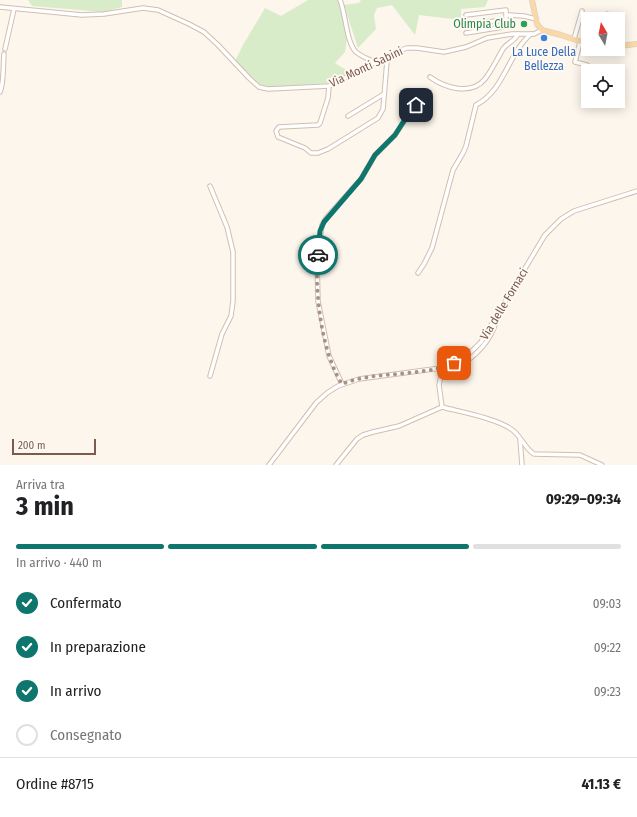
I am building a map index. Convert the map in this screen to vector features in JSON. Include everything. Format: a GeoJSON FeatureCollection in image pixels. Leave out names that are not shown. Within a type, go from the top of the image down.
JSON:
{"type":"FeatureCollection","features":[{"type":"Feature","properties":{"kind":"main road"},"geometry":{"type":"LineString","coordinates":[[534,0],[533,7],[537,24],[542,30],[580,42]]}},
{"type":"Feature","properties":{"kind":"main road"},"geometry":{"type":"LineString","coordinates":[[625,45],[637,44]]}},
{"type":"Feature","properties":{"kind":"street"},"geometry":{"type":"LineString","coordinates":[[340,0],[350,42],[353,48],[361,56],[376,62]]}},
{"type":"Feature","properties":{"kind":"street","name":"Via Monti Sabini"},"geometry":{"type":"LineString","coordinates":[[0,7],[90,15],[151,8],[168,14],[204,32],[248,78],[261,88],[270,90],[329,86],[398,51],[407,48],[444,52],[466,47],[487,38],[531,34],[542,30]]}},
{"type":"Feature","properties":{"kind":"street"},"geometry":{"type":"LineString","coordinates":[[5,49],[14,9]]}},
{"type":"Feature","properties":{"kind":"street"},"geometry":{"type":"LineString","coordinates":[[466,15],[506,10],[506,20],[501,27],[502,36]]}},
{"type":"Feature","properties":{"kind":"street"},"geometry":{"type":"LineString","coordinates":[[574,39],[582,11]]}},
{"type":"Feature","properties":{"kind":"street"},"geometry":{"type":"LineString","coordinates":[[507,15],[524,16],[536,19]]}},
{"type":"Feature","properties":{"kind":"street"},"geometry":{"type":"LineString","coordinates":[[468,24],[506,20]]}},
{"type":"Feature","properties":{"kind":"street"},"geometry":{"type":"LineString","coordinates":[[466,33],[501,27]]}},
{"type":"Feature","properties":{"kind":"street"},"geometry":{"type":"LineString","coordinates":[[430,77],[444,85],[458,89],[475,86],[484,79],[504,47],[516,38],[518,34]]}},
{"type":"Feature","properties":{"kind":"street"},"geometry":{"type":"LineString","coordinates":[[471,104],[476,104],[486,98],[502,79],[521,44],[531,34]]}},
{"type":"Feature","properties":{"kind":"street"},"geometry":{"type":"LineString","coordinates":[[580,42],[575,62],[584,64]]}},
{"type":"Feature","properties":{"kind":"street"},"geometry":{"type":"LineString","coordinates":[[0,92],[4,54]]}},
{"type":"Feature","properties":{"kind":"street"},"geometry":{"type":"LineString","coordinates":[[329,86],[328,98],[320,124],[279,128],[276,131],[278,137],[305,148],[314,154],[324,152],[378,118],[382,109],[384,94],[388,61],[386,57]]}},
{"type":"Feature","properties":{"kind":"street"},"geometry":{"type":"LineString","coordinates":[[348,116],[384,94]]}},
{"type":"Feature","properties":{"kind":"street"},"geometry":{"type":"LineString","coordinates":[[342,384],[328,353],[318,300],[317,260],[322,225],[326,218],[361,179],[375,155],[395,135],[413,108],[420,103]]}},
{"type":"Feature","properties":{"kind":"street"},"geometry":{"type":"LineString","coordinates":[[418,273],[432,248],[453,170],[463,153],[468,139],[476,104]]}},
{"type":"Feature","properties":{"kind":"street"},"geometry":{"type":"LineString","coordinates":[[210,186],[227,227],[233,252],[233,301],[231,316],[222,334],[210,376]]}},
{"type":"Feature","properties":{"kind":"street","name":"Via delle Fornaci"},"geometry":{"type":"LineString","coordinates":[[269,465],[316,402],[326,393],[342,384],[359,379],[429,370],[454,363],[466,357],[477,346],[542,239],[557,222],[574,211],[637,191]]}},
{"type":"Feature","properties":{"kind":"street"},"geometry":{"type":"LineString","coordinates":[[442,407],[439,385],[441,376],[468,360],[480,349],[496,324],[494,320]]}},
{"type":"Feature","properties":{"kind":"street"},"geometry":{"type":"LineString","coordinates":[[336,465],[357,439],[363,435],[399,426],[442,407],[487,419],[506,426],[513,430],[528,450],[534,454],[582,455],[602,465]]}},
{"type":"Feature","properties":{"kind":"street"},"geometry":{"type":"LineString","coordinates":[[520,438],[522,465]]}},
{"type":"Feature","properties":{"kind":"green space"},"geometry":{"type":"Polygon","coordinates":[[[28,0],[122,0],[122,7],[103,12],[32,6],[28,0]]]}},
{"type":"Feature","properties":{"kind":"green space"},"geometry":{"type":"Polygon","coordinates":[[[308,0],[339,0],[347,38],[345,52],[335,63],[346,70],[346,75],[328,83],[271,87],[260,84],[235,61],[243,45],[265,8],[281,16],[308,0]]]}},
{"type":"Feature","properties":{"kind":"green space"},"geometry":{"type":"Polygon","coordinates":[[[361,0],[488,0],[485,7],[461,9],[461,20],[419,15],[415,35],[392,5],[377,8],[374,15],[376,29],[358,48],[344,5],[359,3],[361,0]]]}},
{"type":"Feature","properties":{"kind":"way so far"},"geometry":{"type":"LineString","coordinates":[[318,255],[319,313],[330,359],[337,377],[342,384],[359,379],[429,370],[454,363]]}},
{"type":"Feature","properties":{"kind":"place","name":"Olimpia Club"},"geometry":{"type":"Point","coordinates":[524,24]}},
{"type":"Feature","properties":{"kind":"place","name":"La Luce Della Bellezza"},"geometry":{"type":"Point","coordinates":[544,38]}},
{"type":"Feature","properties":{"kind":"route"},"geometry":{"type":"LineString","coordinates":[[318,255],[322,225],[330,213],[361,179],[371,160],[395,135],[416,105]]}}]}
